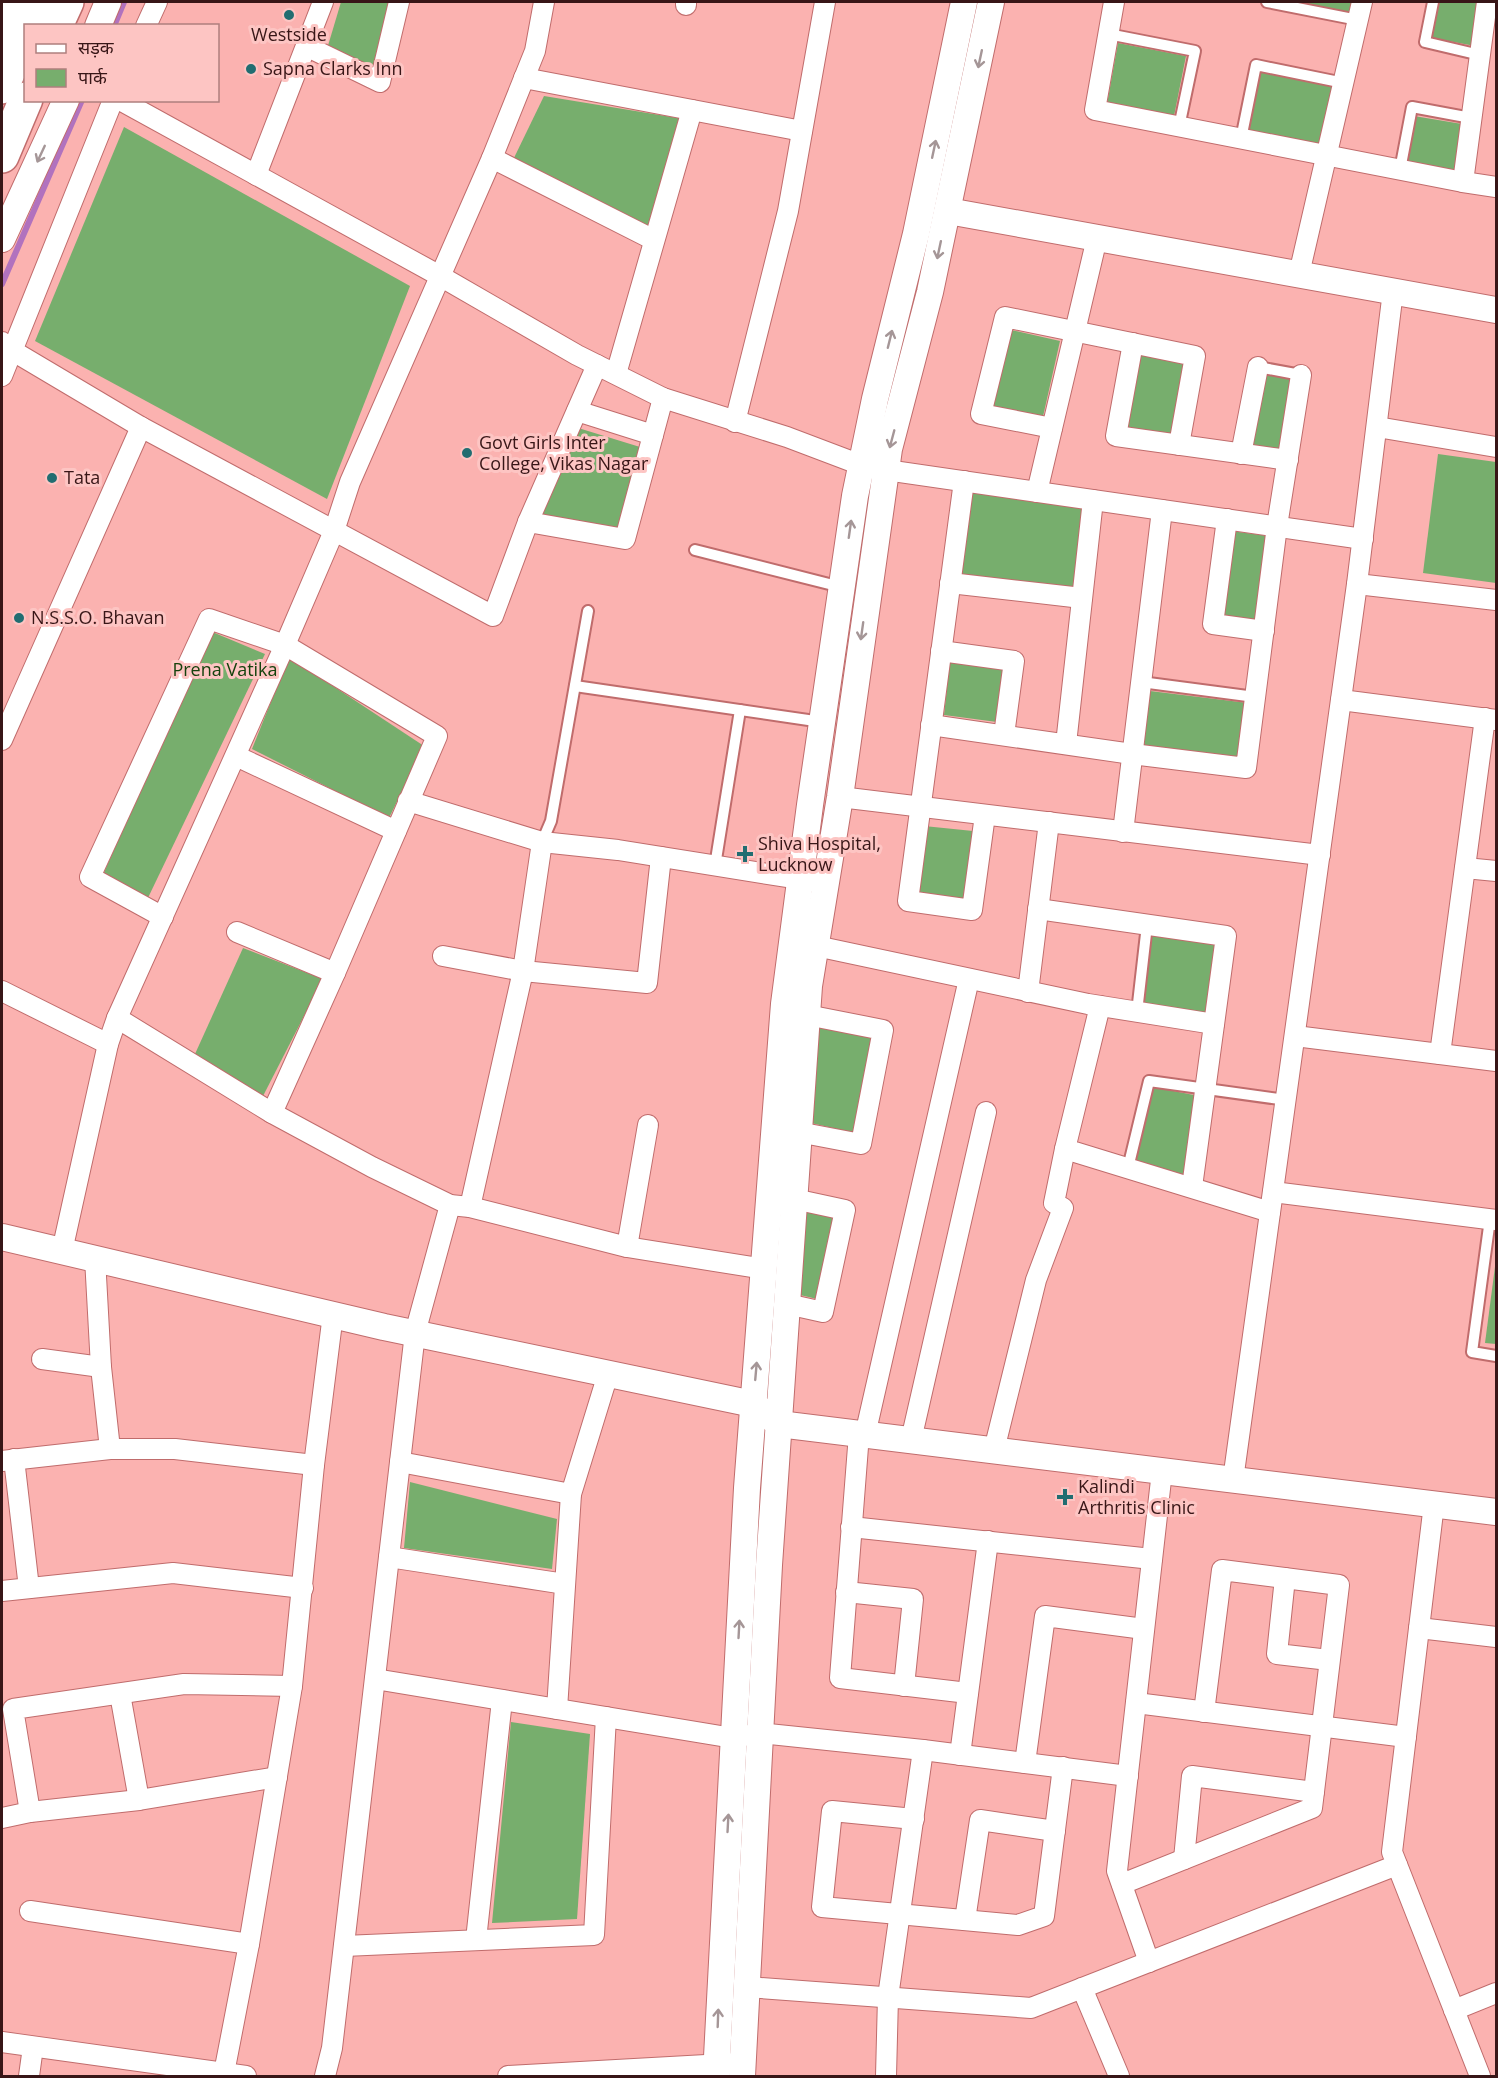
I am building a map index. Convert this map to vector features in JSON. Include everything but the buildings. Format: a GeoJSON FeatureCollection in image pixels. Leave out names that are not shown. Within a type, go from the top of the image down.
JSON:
{"type":"FeatureCollection","features":[{"type":"Feature","properties":{"kind":"highway"},"geometry":{"type":"LineString","coordinates":[[2,87],[13,36],[38,2]]}},
{"type":"Feature","properties":{"kind":"highway"},"geometry":{"type":"LineString","coordinates":[[57,24],[67,2]]}},
{"type":"Feature","properties":{"kind":"highway"},"geometry":{"type":"LineString","coordinates":[[2,156],[25,102]]}},
{"type":"Feature","properties":{"kind":"street"},"geometry":{"type":"LineString","coordinates":[[13,36],[16,2]]}},
{"type":"Feature","properties":{"kind":"street"},"geometry":{"type":"LineString","coordinates":[[99,24],[108,2]]}},
{"type":"Feature","properties":{"kind":"street"},"geometry":{"type":"LineString","coordinates":[[147,24],[157,2]]}},
{"type":"Feature","properties":{"kind":"street"},"geometry":{"type":"LineString","coordinates":[[256,175],[323,2]]}},
{"type":"Feature","properties":{"kind":"street"},"geometry":{"type":"LineString","coordinates":[[306,46],[380,82],[399,2]]}},
{"type":"Feature","properties":{"kind":"street"},"geometry":{"type":"LineString","coordinates":[[62,1251],[108,1044],[117,1018],[285,645],[334,531],[350,482],[492,158],[535,51],[544,2]]}},
{"type":"Feature","properties":{"kind":"street"},"geometry":{"type":"LineString","coordinates":[[735,422],[788,211],[825,2]]}},
{"type":"Feature","properties":{"kind":"street"},"geometry":{"type":"LineString","coordinates":[[716,2071],[753,1404],[784,1004],[841,587],[861,465],[916,234],[964,2]]}},
{"type":"Feature","properties":{"kind":"street"},"geometry":{"type":"LineString","coordinates":[[508,2076],[742,2070],[778,1424],[809,986],[840,797],[889,449],[930,292],[992,2]]}},
{"type":"Feature","properties":{"kind":"street"},"geometry":{"type":"LineString","coordinates":[[1114,2],[1095,110],[1497,187]]}},
{"type":"Feature","properties":{"kind":"street"},"geometry":{"type":"LineString","coordinates":[[1463,182],[1487,2]]}},
{"type":"Feature","properties":{"kind":"street"},"geometry":{"type":"LineString","coordinates":[[1299,274],[1360,11]]}},
{"type":"Feature","properties":{"kind":"street"},"geometry":{"type":"LineString","coordinates":[[524,78],[802,131]]}},
{"type":"Feature","properties":{"kind":"street"},"geometry":{"type":"LineString","coordinates":[[2,239],[65,102]]}},
{"type":"Feature","properties":{"kind":"street"},"geometry":{"type":"LineString","coordinates":[[2,376],[7,346],[112,102]]}},
{"type":"Feature","properties":{"kind":"street"},"geometry":{"type":"LineString","coordinates":[[124,102],[597,365],[663,398],[787,438],[861,465],[1363,538]]}},
{"type":"Feature","properties":{"kind":"street"},"geometry":{"type":"LineString","coordinates":[[616,374],[692,110]]}},
{"type":"Feature","properties":{"kind":"street"},"geometry":{"type":"LineString","coordinates":[[492,158],[654,240]]}},
{"type":"Feature","properties":{"kind":"street"},"geometry":{"type":"LineString","coordinates":[[948,211],[1497,310]]}},
{"type":"Feature","properties":{"kind":"street"},"geometry":{"type":"LineString","coordinates":[[1037,492],[1097,238]]}},
{"type":"Feature","properties":{"kind":"street"},"geometry":{"type":"LineString","coordinates":[[1233,1480],[1357,584],[1393,291]]}},
{"type":"Feature","properties":{"kind":"street"},"geometry":{"type":"LineString","coordinates":[[1052,429],[981,414],[1005,317],[1195,356],[1179,445]]}},
{"type":"Feature","properties":{"kind":"street"},"geometry":{"type":"LineString","coordinates":[[1133,343],[1116,436],[1288,460]]}},
{"type":"Feature","properties":{"kind":"street"},"geometry":{"type":"LineString","coordinates":[[7,346],[141,427],[493,616],[528,522],[597,365]]}},
{"type":"Feature","properties":{"kind":"street"},"geometry":{"type":"LineString","coordinates":[[1242,454],[1258,367]]}},
{"type":"Feature","properties":{"kind":"street"},"geometry":{"type":"LineString","coordinates":[[931,725],[1246,768],[1277,526],[1301,375]]}},
{"type":"Feature","properties":{"kind":"street"},"geometry":{"type":"LineString","coordinates":[[528,522],[625,539],[663,398]]}},
{"type":"Feature","properties":{"kind":"street"},"geometry":{"type":"LineString","coordinates":[[577,411],[653,435]]}},
{"type":"Feature","properties":{"kind":"street"},"geometry":{"type":"LineString","coordinates":[[2,740],[141,427]]}},
{"type":"Feature","properties":{"kind":"street"},"geometry":{"type":"LineString","coordinates":[[1377,427],[1497,447]]}},
{"type":"Feature","properties":{"kind":"street"},"geometry":{"type":"LineString","coordinates":[[964,481],[908,901],[972,910],[985,815]]}},
{"type":"Feature","properties":{"kind":"street"},"geometry":{"type":"LineString","coordinates":[[1066,744],[1093,500]]}},
{"type":"Feature","properties":{"kind":"street"},"geometry":{"type":"LineString","coordinates":[[1123,832],[1162,510]]}},
{"type":"Feature","properties":{"kind":"street"},"geometry":{"type":"LineString","coordinates":[[1227,519],[1213,624],[1264,631]]}},
{"type":"Feature","properties":{"kind":"street"},"geometry":{"type":"LineString","coordinates":[[950,583],[1082,598]]}},
{"type":"Feature","properties":{"kind":"street"},"geometry":{"type":"LineString","coordinates":[[1357,584],[1497,600]]}},
{"type":"Feature","properties":{"kind":"street"},"geometry":{"type":"LineString","coordinates":[[841,587],[868,593]]}},
{"type":"Feature","properties":{"kind":"street"},"geometry":{"type":"LineString","coordinates":[[163,917],[90,877],[209,619],[285,645],[437,736],[335,974],[272,1113]]}},
{"type":"Feature","properties":{"kind":"street"},"geometry":{"type":"LineString","coordinates":[[941,651],[1014,661],[1004,735]]}},
{"type":"Feature","properties":{"kind":"street"},"geometry":{"type":"LineString","coordinates":[[1341,700],[1491,719],[1465,868],[1440,1054]]}},
{"type":"Feature","properties":{"kind":"street"},"geometry":{"type":"LineString","coordinates":[[822,722],[850,727]]}},
{"type":"Feature","properties":{"kind":"street"},"geometry":{"type":"LineString","coordinates":[[236,756],[396,831]]}},
{"type":"Feature","properties":{"kind":"street"},"geometry":{"type":"LineString","coordinates":[[840,797],[1320,855]]}},
{"type":"Feature","properties":{"kind":"street"},"geometry":{"type":"LineString","coordinates":[[408,801],[542,842],[661,857],[827,884]]}},
{"type":"Feature","properties":{"kind":"street"},"geometry":{"type":"LineString","coordinates":[[1028,992],[1049,822]]}},
{"type":"Feature","properties":{"kind":"street"},"geometry":{"type":"LineString","coordinates":[[470,1207],[523,971],[542,842]]}},
{"type":"Feature","properties":{"kind":"street"},"geometry":{"type":"LineString","coordinates":[[443,956],[523,971],[647,983],[661,857]]}},
{"type":"Feature","properties":{"kind":"street"},"geometry":{"type":"LineString","coordinates":[[1465,868],[1497,871]]}},
{"type":"Feature","properties":{"kind":"street"},"geometry":{"type":"LineString","coordinates":[[1038,909],[1226,936],[1192,1187]]}},
{"type":"Feature","properties":{"kind":"street"},"geometry":{"type":"LineString","coordinates":[[237,933],[335,974]]}},
{"type":"Feature","properties":{"kind":"street"},"geometry":{"type":"LineString","coordinates":[[816,946],[1028,992],[1214,1024]]}},
{"type":"Feature","properties":{"kind":"street"},"geometry":{"type":"LineString","coordinates":[[968,1693],[840,1678],[851,1527],[862,1434],[969,979]]}},
{"type":"Feature","properties":{"kind":"street"},"geometry":{"type":"LineString","coordinates":[[2,991],[108,1044]]}},
{"type":"Feature","properties":{"kind":"street"},"geometry":{"type":"LineString","coordinates":[[994,1450],[1036,1280],[1063,1208],[1054,1203],[1100,1006]]}},
{"type":"Feature","properties":{"kind":"street"},"geometry":{"type":"LineString","coordinates":[[798,1132],[861,1144],[883,1030],[807,1015]]}},
{"type":"Feature","properties":{"kind":"street"},"geometry":{"type":"LineString","coordinates":[[117,1018],[272,1113],[372,1167],[450,1205],[470,1207],[627,1247],[764,1269]]}},
{"type":"Feature","properties":{"kind":"street"},"geometry":{"type":"LineString","coordinates":[[1295,1036],[1497,1061]]}},
{"type":"Feature","properties":{"kind":"street"},"geometry":{"type":"LineString","coordinates":[[911,1440],[986,1112]]}},
{"type":"Feature","properties":{"kind":"street"},"geometry":{"type":"LineString","coordinates":[[627,1247],[648,1125]]}},
{"type":"Feature","properties":{"kind":"street"},"geometry":{"type":"LineString","coordinates":[[1065,1149],[1192,1187],[1272,1202],[1493,1220]]}},
{"type":"Feature","properties":{"kind":"street"},"geometry":{"type":"LineString","coordinates":[[787,1304],[824,1312],[845,1210],[794,1199]]}},
{"type":"Feature","properties":{"kind":"street"},"geometry":{"type":"LineString","coordinates":[[325,2076],[332,2048],[415,1333],[450,1205]]}},
{"type":"Feature","properties":{"kind":"street"},"geometry":{"type":"LineString","coordinates":[[2,1237],[415,1333],[753,1404],[778,1424],[1497,1512]]}},
{"type":"Feature","properties":{"kind":"street"},"geometry":{"type":"LineString","coordinates":[[95,1258],[101,1367],[110,1449]]}},
{"type":"Feature","properties":{"kind":"street"},"geometry":{"type":"LineString","coordinates":[[224,2073],[249,1944],[292,1686],[314,1465],[333,1314]]}},
{"type":"Feature","properties":{"kind":"street"},"geometry":{"type":"LineString","coordinates":[[42,1359],[101,1367]]}},
{"type":"Feature","properties":{"kind":"street"},"geometry":{"type":"LineString","coordinates":[[557,1709],[571,1494],[608,1374]]}},
{"type":"Feature","properties":{"kind":"street"},"geometry":{"type":"LineString","coordinates":[[29,1588],[8,1460],[110,1449],[175,1449],[314,1465]]}},
{"type":"Feature","properties":{"kind":"street"},"geometry":{"type":"LineString","coordinates":[[400,1462],[571,1494]]}},
{"type":"Feature","properties":{"kind":"street"},"geometry":{"type":"LineString","coordinates":[[1149,1962],[1117,1871],[1162,1471]]}},
{"type":"Feature","properties":{"kind":"street"},"geometry":{"type":"LineString","coordinates":[[1434,1504],[1392,1852],[1480,2076]]}},
{"type":"Feature","properties":{"kind":"street"},"geometry":{"type":"LineString","coordinates":[[851,1527],[1152,1559]]}},
{"type":"Feature","properties":{"kind":"street"},"geometry":{"type":"LineString","coordinates":[[960,1755],[988,1541]]}},
{"type":"Feature","properties":{"kind":"street"},"geometry":{"type":"LineString","coordinates":[[389,1557],[565,1584]]}},
{"type":"Feature","properties":{"kind":"street"},"geometry":{"type":"LineString","coordinates":[[1122,1884],[1312,1808],[1339,1585],[1222,1570],[1204,1712]]}},
{"type":"Feature","properties":{"kind":"street"},"geometry":{"type":"LineString","coordinates":[[2,1591],[172,1573],[303,1588]]}},
{"type":"Feature","properties":{"kind":"street"},"geometry":{"type":"LineString","coordinates":[[1285,1578],[1277,1654],[1329,1660]]}},
{"type":"Feature","properties":{"kind":"street"},"geometry":{"type":"LineString","coordinates":[[846,1592],[913,1599],[904,1686]]}},
{"type":"Feature","properties":{"kind":"street"},"geometry":{"type":"LineString","coordinates":[[1025,1763],[1046,1616],[1144,1629]]}},
{"type":"Feature","properties":{"kind":"street"},"geometry":{"type":"LineString","coordinates":[[1419,1628],[1497,1637]]}},
{"type":"Feature","properties":{"kind":"street"},"geometry":{"type":"LineString","coordinates":[[375,1679],[733,1738],[760,1732],[1128,1776]]}},
{"type":"Feature","properties":{"kind":"street"},"geometry":{"type":"LineString","coordinates":[[30,1812],[13,1709],[184,1684],[292,1686]]}},
{"type":"Feature","properties":{"kind":"street"},"geometry":{"type":"LineString","coordinates":[[120,1694],[139,1800]]}},
{"type":"Feature","properties":{"kind":"street"},"geometry":{"type":"LineString","coordinates":[[476,1940],[502,1700]]}},
{"type":"Feature","properties":{"kind":"street"},"geometry":{"type":"LineString","coordinates":[[1136,1703],[1406,1737]]}},
{"type":"Feature","properties":{"kind":"street"},"geometry":{"type":"LineString","coordinates":[[344,1946],[594,1935],[606,1717]]}},
{"type":"Feature","properties":{"kind":"street"},"geometry":{"type":"LineString","coordinates":[[886,2076],[888,1997],[923,1750]]}},
{"type":"Feature","properties":{"kind":"street"},"geometry":{"type":"LineString","coordinates":[[914,1819],[832,1811],[822,1907],[1018,1925],[1044,1916],[1063,1767]]}},
{"type":"Feature","properties":{"kind":"street"},"geometry":{"type":"LineString","coordinates":[[1184,1859],[1192,1776],[1314,1792]]}},
{"type":"Feature","properties":{"kind":"street"},"geometry":{"type":"LineString","coordinates":[[2,1818],[30,1812],[139,1800],[277,1777]]}},
{"type":"Feature","properties":{"kind":"street"},"geometry":{"type":"LineString","coordinates":[[965,1920],[980,1820],[1055,1831]]}},
{"type":"Feature","properties":{"kind":"street"},"geometry":{"type":"LineString","coordinates":[[747,1987],[1031,2008],[1397,1865]]}},
{"type":"Feature","properties":{"kind":"street"},"geometry":{"type":"LineString","coordinates":[[30,1911],[249,1944]]}},
{"type":"Feature","properties":{"kind":"street"},"geometry":{"type":"LineString","coordinates":[[1082,1988],[1119,2076]]}},
{"type":"Feature","properties":{"kind":"street"},"geometry":{"type":"LineString","coordinates":[[1454,2010],[1497,1993]]}},
{"type":"Feature","properties":{"kind":"street"},"geometry":{"type":"LineString","coordinates":[[2,2042],[246,2076]]}},
{"type":"Feature","properties":{"kind":"street"},"geometry":{"type":"LineString","coordinates":[[29,2076],[33,2047]]}},
{"type":"Feature","properties":{"kind":"lane"},"geometry":{"type":"LineString","coordinates":[[1267,2],[1360,11]]}},
{"type":"Feature","properties":{"kind":"lane"},"geometry":{"type":"LineString","coordinates":[[1433,2],[1425,42],[1480,55]]}},
{"type":"Feature","properties":{"kind":"lane"},"geometry":{"type":"LineString","coordinates":[[1108,34],[1195,51],[1179,127]]}},
{"type":"Feature","properties":{"kind":"lane"},"geometry":{"type":"LineString","coordinates":[[1241,139],[1256,65],[1344,82]]}},
{"type":"Feature","properties":{"kind":"lane"},"geometry":{"type":"LineString","coordinates":[[1400,170],[1412,107],[1472,118]]}},
{"type":"Feature","properties":{"kind":"lane"},"geometry":{"type":"LineString","coordinates":[[1258,367],[1301,375]]}},
{"type":"Feature","properties":{"kind":"lane"},"geometry":{"type":"LineString","coordinates":[[695,550],[841,587]]}},
{"type":"Feature","properties":{"kind":"lane"},"geometry":{"type":"LineString","coordinates":[[542,842],[551,821],[588,610]]}},
{"type":"Feature","properties":{"kind":"lane"},"geometry":{"type":"LineString","coordinates":[[1141,682],[1256,696]]}},
{"type":"Feature","properties":{"kind":"lane"},"geometry":{"type":"LineString","coordinates":[[575,686],[822,722]]}},
{"type":"Feature","properties":{"kind":"lane"},"geometry":{"type":"LineString","coordinates":[[715,866],[740,710]]}},
{"type":"Feature","properties":{"kind":"lane"},"geometry":{"type":"LineString","coordinates":[[1137,1012],[1147,925]]}},
{"type":"Feature","properties":{"kind":"lane"},"geometry":{"type":"LineString","coordinates":[[1128,1168],[1149,1081],[1286,1100]]}},
{"type":"Feature","properties":{"kind":"lane"},"geometry":{"type":"LineString","coordinates":[[1493,1220],[1472,1352],[1497,1356]]}},
{"type":"Feature","properties":{"kind":"green space"},"geometry":{"type":"Polygon","coordinates":[[[341,2],[391,2],[375,72],[327,49],[341,2]]]}},
{"type":"Feature","properties":{"kind":"green space"},"geometry":{"type":"Polygon","coordinates":[[[1294,2],[1355,2],[1352,14],[1294,2]]]}},
{"type":"Feature","properties":{"kind":"green space"},"geometry":{"type":"Polygon","coordinates":[[[1439,2],[1484,2],[1475,46],[1432,38],[1439,2]]]}},
{"type":"Feature","properties":{"kind":"green space"},"geometry":{"type":"Polygon","coordinates":[[[1118,43],[1186,56],[1174,116],[1107,104],[1118,43]]]}},
{"type":"Feature","properties":{"kind":"green space"},"geometry":{"type":"Polygon","coordinates":[[[1260,72],[1335,87],[1323,148],[1248,132],[1260,72]]]}},
{"type":"Feature","properties":{"kind":"green space"},"geometry":{"type":"Polygon","coordinates":[[[544,96],[684,119],[646,232],[512,162],[544,96]]]}},
{"type":"Feature","properties":{"kind":"green space"},"geometry":{"type":"Polygon","coordinates":[[[1414,116],[1462,124],[1455,170],[1407,162],[1414,116]]]}},
{"type":"Feature","properties":{"kind":"green space"},"geometry":{"type":"Polygon","coordinates":[[[124,127],[410,286],[327,499],[35,341],[124,127]]]}},
{"type":"Feature","properties":{"kind":"green space"},"geometry":{"type":"Polygon","coordinates":[[[1007,329],[1060,341],[1042,421],[989,409],[1007,329]]]}},
{"type":"Feature","properties":{"kind":"green space"},"geometry":{"type":"Polygon","coordinates":[[[1139,353],[1187,361],[1175,435],[1126,427],[1139,353]]]}},
{"type":"Feature","properties":{"kind":"green space"},"geometry":{"type":"Polygon","coordinates":[[[1261,373],[1296,379],[1284,453],[1250,447],[1261,373]]]}},
{"type":"Feature","properties":{"kind":"green space"},"geometry":{"type":"Polygon","coordinates":[[[575,427],[640,447],[616,533],[538,519],[575,427]]]}},
{"type":"Feature","properties":{"kind":"green space"},"geometry":{"type":"Polygon","coordinates":[[[1438,454],[1496,462],[1496,583],[1423,573],[1438,454]]]}},
{"type":"Feature","properties":{"kind":"green space"},"geometry":{"type":"Polygon","coordinates":[[[970,492],[1084,505],[1075,589],[961,576],[970,492]]]}},
{"type":"Feature","properties":{"kind":"green space"},"geometry":{"type":"Polygon","coordinates":[[[1231,531],[1269,536],[1259,620],[1221,616],[1231,531]]]}},
{"type":"Feature","properties":{"kind":"green space","name":"Prena Vatika"},"geometry":{"type":"Polygon","coordinates":[[[210,631],[265,654],[146,902],[102,877],[210,631]]]}},
{"type":"Feature","properties":{"kind":"green space"},"geometry":{"type":"Polygon","coordinates":[[[289,657],[424,746],[389,818],[252,749],[289,657]]]}},
{"type":"Feature","properties":{"kind":"green space"},"geometry":{"type":"Polygon","coordinates":[[[950,660],[1004,667],[997,722],[944,715],[950,660]]]}},
{"type":"Feature","properties":{"kind":"green space"},"geometry":{"type":"Polygon","coordinates":[[[1150,691],[1248,703],[1241,757],[1144,745],[1150,691]]]}},
{"type":"Feature","properties":{"kind":"green space"},"geometry":{"type":"Polygon","coordinates":[[[924,826],[973,831],[966,900],[917,895],[924,826]]]}},
{"type":"Feature","properties":{"kind":"green space"},"geometry":{"type":"Polygon","coordinates":[[[1152,933],[1216,942],[1207,1014],[1143,1006],[1152,933]]]}},
{"type":"Feature","properties":{"kind":"green space"},"geometry":{"type":"Polygon","coordinates":[[[243,948],[323,979],[262,1098],[195,1054],[243,948]]]}},
{"type":"Feature","properties":{"kind":"green space"},"geometry":{"type":"Polygon","coordinates":[[[819,1027],[874,1035],[855,1133],[811,1123],[819,1027]]]}},
{"type":"Feature","properties":{"kind":"green space"},"geometry":{"type":"Polygon","coordinates":[[[1153,1087],[1199,1096],[1186,1178],[1134,1164],[1153,1087]]]}},
{"type":"Feature","properties":{"kind":"green space"},"geometry":{"type":"Polygon","coordinates":[[[807,1210],[834,1216],[817,1299],[800,1295],[807,1210]]]}},
{"type":"Feature","properties":{"kind":"green space"},"geometry":{"type":"Polygon","coordinates":[[[1496,1259],[1496,1344],[1485,1343],[1496,1259]]]}},
{"type":"Feature","properties":{"kind":"green space"},"geometry":{"type":"Polygon","coordinates":[[[410,1482],[557,1519],[552,1569],[404,1548],[410,1482]]]}},
{"type":"Feature","properties":{"kind":"green space"},"geometry":{"type":"Polygon","coordinates":[[[511,1722],[590,1734],[577,1919],[492,1923],[511,1722]]]}},
{"type":"Feature","properties":{"kind":"waterway"},"geometry":{"type":"LineString","coordinates":[[115,24],[124,2]]}},
{"type":"Feature","properties":{"kind":"waterway"},"geometry":{"type":"LineString","coordinates":[[2,284],[81,102]]}},
{"type":"Feature","properties":{"kind":"place","name":"Westside"},"geometry":{"type":"Point","coordinates":[289,15]}},
{"type":"Feature","properties":{"kind":"place","name":"Sapna Clarks Inn"},"geometry":{"type":"Point","coordinates":[251,69]}},
{"type":"Feature","properties":{"kind":"place","name":"Govt Girls Inter College, Vikas Nagar"},"geometry":{"type":"Point","coordinates":[467,453]}},
{"type":"Feature","properties":{"kind":"place","name":"Tata"},"geometry":{"type":"Point","coordinates":[52,478]}},
{"type":"Feature","properties":{"kind":"place","name":"N.S.S.O. Bhavan"},"geometry":{"type":"Point","coordinates":[19,618]}},
{"type":"Feature","properties":{"kind":"place","name":"Shiva Hospital, Lucknow"},"geometry":{"type":"Point","coordinates":[745,854]}},
{"type":"Feature","properties":{"kind":"place","name":"Kalindi Arthritis Clinic"},"geometry":{"type":"Point","coordinates":[1065,1497]}}]}
